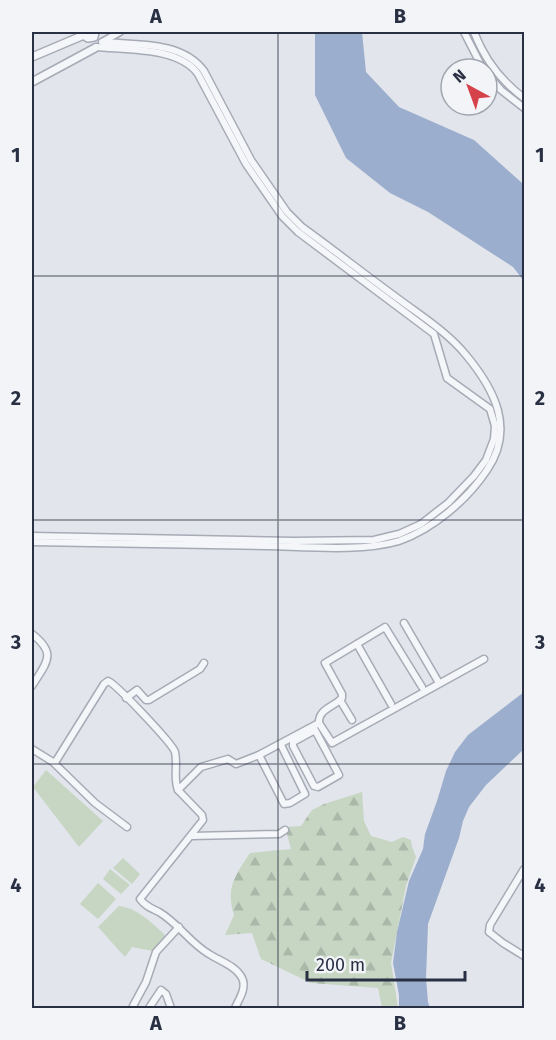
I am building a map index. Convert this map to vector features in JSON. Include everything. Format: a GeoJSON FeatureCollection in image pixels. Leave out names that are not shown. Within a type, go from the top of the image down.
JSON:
{"type":"FeatureCollection","features":[{"type":"Feature","properties":{"kind":"street"},"geometry":{"type":"LineString","coordinates":[[32,82],[120,32]]}},
{"type":"Feature","properties":{"kind":"street"},"geometry":{"type":"LineString","coordinates":[[464,32],[477,57]]}},
{"type":"Feature","properties":{"kind":"street"},"geometry":{"type":"LineString","coordinates":[[474,32],[489,62],[507,84],[523,97],[517,102]]}},
{"type":"Feature","properties":{"kind":"street"},"geometry":{"type":"LineString","coordinates":[[32,57],[83,33],[88,38],[94,34],[99,45]]}},
{"type":"Feature","properties":{"kind":"street"},"geometry":{"type":"LineString","coordinates":[[32,536],[294,541],[383,538],[421,524],[457,495],[483,465],[496,431],[490,409],[447,378],[434,334],[298,232],[282,216],[246,164],[198,74],[191,66],[179,58],[168,55],[99,45]]}},
{"type":"Feature","properties":{"kind":"street"},"geometry":{"type":"LineString","coordinates":[[32,542],[366,547],[393,542],[424,529],[466,495],[492,463],[502,431],[499,415],[485,382],[454,342],[302,227],[287,212],[251,160],[204,70],[196,61],[176,50],[99,45]]}},
{"type":"Feature","properties":{"kind":"street"},"geometry":{"type":"LineString","coordinates":[[499,88],[525,108]]}},
{"type":"Feature","properties":{"kind":"street"},"geometry":{"type":"LineString","coordinates":[[404,623],[439,683]]}},
{"type":"Feature","properties":{"kind":"street"},"geometry":{"type":"LineString","coordinates":[[316,726],[339,775],[318,788],[314,786],[293,742],[316,726],[322,712],[340,700],[342,694],[325,663],[385,627],[422,687]]}},
{"type":"Feature","properties":{"kind":"street"},"geometry":{"type":"LineString","coordinates":[[32,634],[45,646],[48,654],[32,686]]}},
{"type":"Feature","properties":{"kind":"street"},"geometry":{"type":"LineString","coordinates":[[357,644],[392,704]]}},
{"type":"Feature","properties":{"kind":"street"},"geometry":{"type":"LineString","coordinates":[[316,726],[332,743],[484,659]]}},
{"type":"Feature","properties":{"kind":"street"},"geometry":{"type":"LineString","coordinates":[[126,698],[137,690],[146,700],[149,700],[200,669],[204,663]]}},
{"type":"Feature","properties":{"kind":"street"},"geometry":{"type":"LineString","coordinates":[[53,762],[59,757],[108,681],[113,682],[165,737],[175,752],[175,783],[178,790],[203,817],[201,825],[140,899],[147,907],[160,913],[179,927],[207,953],[230,965],[242,977],[244,987],[235,1008]]}},
{"type":"Feature","properties":{"kind":"street"},"geometry":{"type":"LineString","coordinates":[[340,700],[352,720]]}},
{"type":"Feature","properties":{"kind":"street"},"geometry":{"type":"LineString","coordinates":[[178,790],[201,767],[228,759],[236,764],[260,755],[316,726]]}},
{"type":"Feature","properties":{"kind":"street"},"geometry":{"type":"LineString","coordinates":[[260,755],[280,798],[284,804],[290,803],[304,794],[280,745]]}},
{"type":"Feature","properties":{"kind":"street"},"geometry":{"type":"LineString","coordinates":[[32,749],[53,762],[95,803],[127,827]]}},
{"type":"Feature","properties":{"kind":"street"},"geometry":{"type":"LineString","coordinates":[[191,836],[279,834],[285,830]]}},
{"type":"Feature","properties":{"kind":"street"},"geometry":{"type":"LineString","coordinates":[[525,869],[490,925],[489,932],[502,943],[525,956]]}},
{"type":"Feature","properties":{"kind":"street"},"geometry":{"type":"LineString","coordinates":[[135,1008],[133,1006],[146,982],[156,952],[179,927]]}},
{"type":"Feature","properties":{"kind":"street"},"geometry":{"type":"LineString","coordinates":[[149,1008],[161,990],[166,994],[171,1008]]}},
{"type":"Feature","properties":{"kind":"green space"},"geometry":{"type":"Polygon","coordinates":[[[46,770],[103,821],[79,847],[33,787],[46,770]]]}},
{"type":"Feature","properties":{"kind":"green space"},"geometry":{"type":"Polygon","coordinates":[[[362,792],[364,821],[371,836],[392,842],[403,837],[411,840],[416,857],[406,886],[391,963],[398,1008],[382,1008],[378,988],[311,983],[261,959],[252,933],[225,935],[234,915],[231,897],[233,882],[250,853],[291,849],[285,827],[301,826],[312,810],[362,792]]]}},
{"type":"Feature","properties":{"kind":"green space"},"geometry":{"type":"Polygon","coordinates":[[[123,858],[140,874],[132,884],[113,868],[123,858]]]}},
{"type":"Feature","properties":{"kind":"green space"},"geometry":{"type":"Polygon","coordinates":[[[110,869],[130,885],[121,894],[103,879],[110,869]]]}},
{"type":"Feature","properties":{"kind":"green space"},"geometry":{"type":"Polygon","coordinates":[[[98,883],[116,899],[98,919],[80,904],[98,883]]]}},
{"type":"Feature","properties":{"kind":"green space"},"geometry":{"type":"Polygon","coordinates":[[[119,906],[138,913],[167,937],[153,951],[132,947],[125,957],[98,927],[119,906]]]}},
{"type":"Feature","properties":{"kind":"water"},"geometry":{"type":"Polygon","coordinates":[[[315,32],[362,32],[366,72],[399,107],[474,140],[522,183],[524,281],[513,267],[428,212],[390,193],[346,158],[315,95],[315,32]]]}},
{"type":"Feature","properties":{"kind":"water"},"geometry":{"type":"Polygon","coordinates":[[[524,692],[524,749],[486,785],[469,807],[428,924],[426,978],[430,1008],[399,1008],[393,963],[397,932],[409,881],[423,849],[425,834],[446,771],[455,752],[468,735],[524,692]]]}}]}
